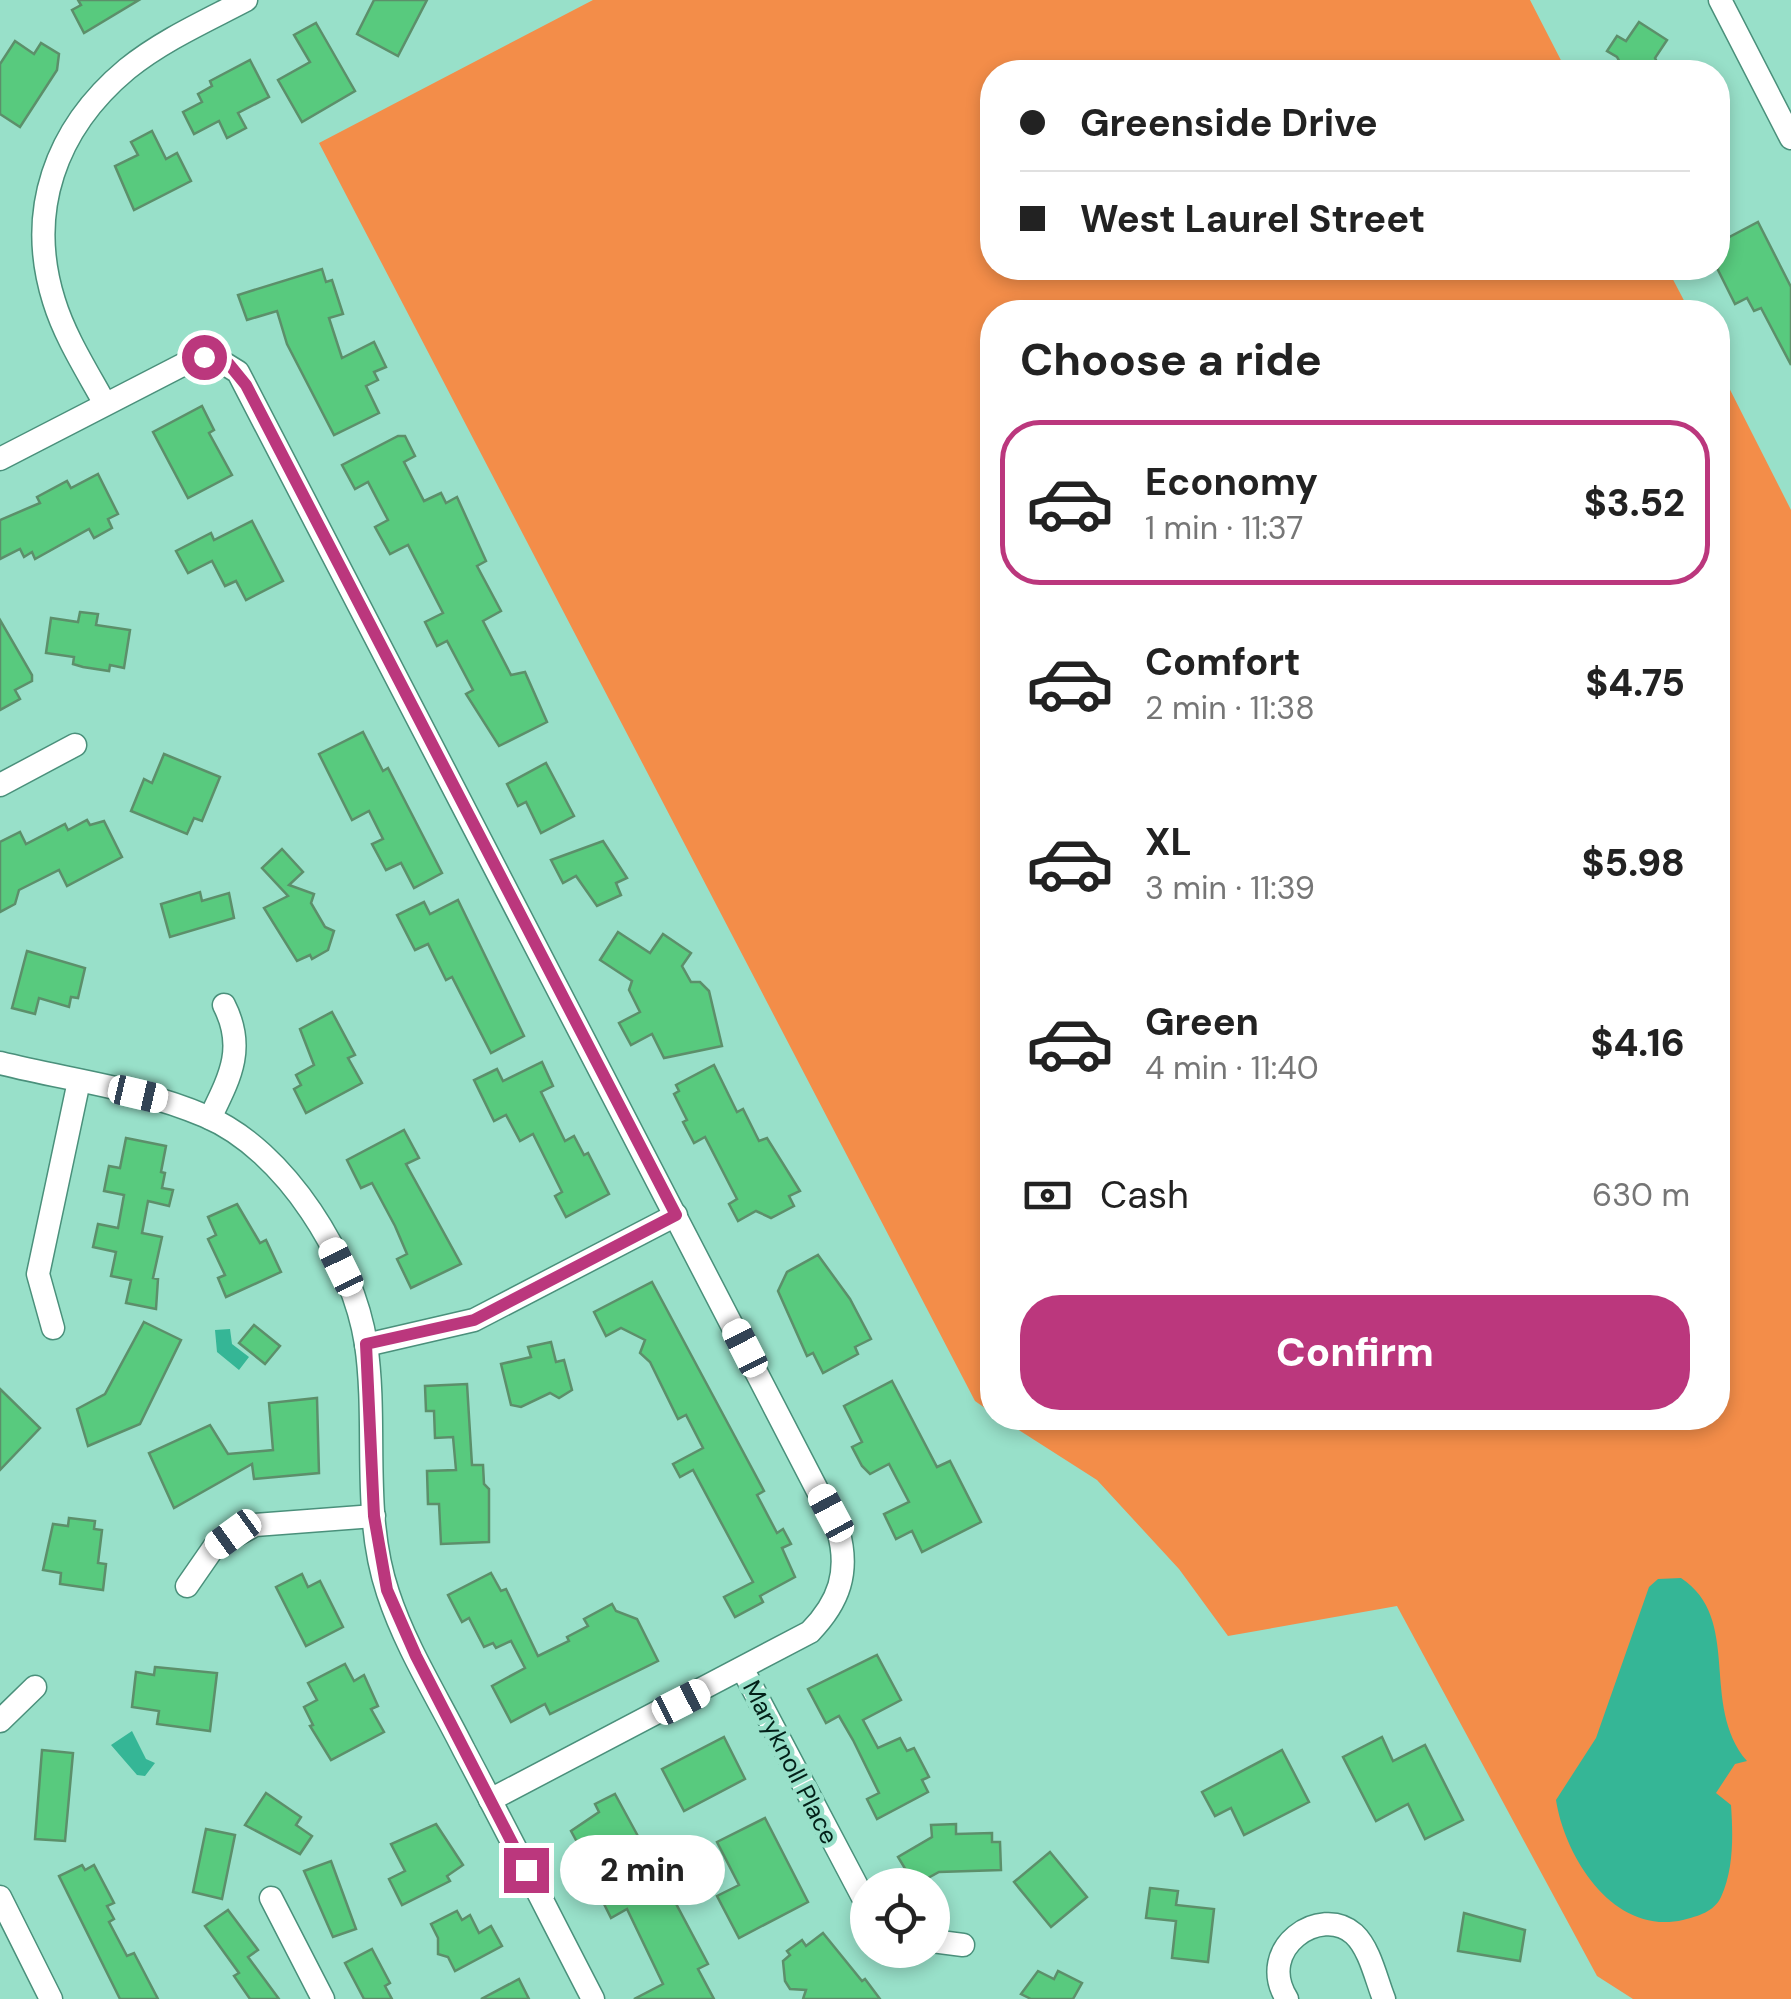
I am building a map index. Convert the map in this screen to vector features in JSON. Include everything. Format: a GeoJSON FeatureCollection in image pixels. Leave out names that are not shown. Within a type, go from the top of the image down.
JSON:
{"type":"FeatureCollection","features":[{"type":"Feature","properties":{"kind":"street"},"geometry":{"type":"LineString","coordinates":[[105,404],[62,322],[45,272],[40,226],[47,186],[79,124],[126,70],[156,48],[246,0]]}},
{"type":"Feature","properties":{"kind":"street"},"geometry":{"type":"LineString","coordinates":[[1720,0],[1791,138]]}},
{"type":"Feature","properties":{"kind":"street"},"geometry":{"type":"LineString","coordinates":[[0,459],[184,362],[218,359],[228,363],[246,385],[838,1530],[844,1565],[837,1599],[810,1632],[490,1800]]}},
{"type":"Feature","properties":{"kind":"street"},"geometry":{"type":"LineString","coordinates":[[0,785],[76,745]]}},
{"type":"Feature","properties":{"kind":"street"},"geometry":{"type":"LineString","coordinates":[[210,1118],[230,1078],[236,1051],[234,1023],[224,1004]]}},
{"type":"Feature","properties":{"kind":"street"},"geometry":{"type":"LineString","coordinates":[[0,1062],[167,1101],[210,1118],[277,1169],[314,1216],[341,1267],[366,1344],[379,1558],[400,1624],[593,1999]]}},
{"type":"Feature","properties":{"kind":"street"},"geometry":{"type":"LineString","coordinates":[[53,1328],[38,1274],[80,1080]]}},
{"type":"Feature","properties":{"kind":"street"},"geometry":{"type":"LineString","coordinates":[[366,1344],[474,1320],[676,1215]]}},
{"type":"Feature","properties":{"kind":"street"},"geometry":{"type":"LineString","coordinates":[[187,1586],[214,1547],[255,1525],[374,1516]]}},
{"type":"Feature","properties":{"kind":"street","name":"Maryknoll Place"},"geometry":{"type":"LineString","coordinates":[[743,1670],[850,1873]]}},
{"type":"Feature","properties":{"kind":"street"},"geometry":{"type":"LineString","coordinates":[[0,1721],[35,1687]]}},
{"type":"Feature","properties":{"kind":"street"},"geometry":{"type":"LineString","coordinates":[[0,1897],[52,1999]]}},
{"type":"Feature","properties":{"kind":"street"},"geometry":{"type":"LineString","coordinates":[[271,1898],[323,1999]]}},
{"type":"Feature","properties":{"kind":"street"},"geometry":{"type":"LineString","coordinates":[[1286,1999],[1275,1971],[1282,1950],[1294,1938],[1322,1926],[1340,1926],[1356,1935],[1384,1999]]}},
{"type":"Feature","properties":{"kind":"street"},"geometry":{"type":"LineString","coordinates":[[950,1943],[963,1945]]}},
{"type":"Feature","properties":{"kind":"shaded area"},"geometry":{"type":"Polygon","coordinates":[[[593,0],[1530,0],[1561,60],[980,60],[980,280],[1673,280],[1684,300],[980,300],[980,1405],[975,1401],[319,143],[593,0]]]}},
{"type":"Feature","properties":{"kind":"shaded area"},"geometry":{"type":"Polygon","coordinates":[[[1730,390],[1791,510],[1791,1999],[1633,1999],[1597,1976],[1397,1606],[1228,1636],[1179,1569],[1097,1480],[1019,1430],[1730,1430],[1730,390]]]}},
{"type":"Feature","properties":{"kind":"shaded area"},"geometry":{"type":"Polygon","coordinates":[[[230,1329],[232,1344],[249,1357],[239,1370],[217,1352],[215,1330],[230,1329]]]}},
{"type":"Feature","properties":{"kind":"shaded area"},"geometry":{"type":"Polygon","coordinates":[[[1681,1578],[1700,1595],[1711,1616],[1725,1715],[1733,1739],[1747,1761],[1735,1764],[1716,1793],[1731,1805],[1732,1816],[1730,1863],[1721,1897],[1700,1915],[1658,1922],[1635,1916],[1597,1888],[1570,1845],[1556,1800],[1596,1738],[1649,1587],[1658,1579],[1681,1578]]]}},
{"type":"Feature","properties":{"kind":"shaded area"},"geometry":{"type":"Polygon","coordinates":[[[132,1731],[146,1759],[155,1763],[145,1776],[137,1775],[111,1745],[132,1731]]]}},
{"type":"Feature","properties":{"kind":"shaded area"},"geometry":{"type":"Polygon","coordinates":[[[708,1843],[724,1875],[708,1883],[692,1851],[708,1843]]]}},
{"type":"Feature","properties":{"kind":"building"},"geometry":{"type":"Polygon","coordinates":[[[78,0],[139,0],[84,33],[72,10],[81,5],[78,0]]]}},
{"type":"Feature","properties":{"kind":"building"},"geometry":{"type":"Polygon","coordinates":[[[374,0],[427,0],[398,56],[357,34],[374,0]]]}},
{"type":"Feature","properties":{"kind":"building"},"geometry":{"type":"Polygon","coordinates":[[[1639,22],[1667,40],[1656,60],[1619,60],[1607,51],[1617,36],[1626,41],[1639,22]]]}},
{"type":"Feature","properties":{"kind":"building"},"geometry":{"type":"Polygon","coordinates":[[[316,23],[355,91],[302,122],[278,80],[310,62],[294,35],[316,23]]]}},
{"type":"Feature","properties":{"kind":"building"},"geometry":{"type":"Polygon","coordinates":[[[15,41],[34,54],[41,43],[59,54],[57,70],[20,127],[0,114],[0,64],[15,41]]]}},
{"type":"Feature","properties":{"kind":"building"},"geometry":{"type":"Polygon","coordinates":[[[250,60],[269,97],[238,113],[246,128],[227,138],[219,121],[194,134],[183,112],[202,102],[198,94],[212,86],[210,81],[250,60]]]}},
{"type":"Feature","properties":{"kind":"building"},"geometry":{"type":"Polygon","coordinates":[[[152,131],[166,159],[177,153],[191,181],[134,210],[115,166],[138,155],[131,142],[152,131]]]}},
{"type":"Feature","properties":{"kind":"building"},"geometry":{"type":"Polygon","coordinates":[[[1758,222],[1791,287],[1791,365],[1761,308],[1754,311],[1747,298],[1735,304],[1723,280],[1730,280],[1730,237],[1758,222]]]}},
{"type":"Feature","properties":{"kind":"building"},"geometry":{"type":"Polygon","coordinates":[[[322,269],[326,282],[332,280],[343,314],[329,318],[342,358],[374,342],[386,367],[374,372],[378,380],[366,386],[379,413],[334,435],[287,344],[277,311],[247,320],[238,295],[322,269]]]}},
{"type":"Feature","properties":{"kind":"building"},"geometry":{"type":"Polygon","coordinates":[[[202,406],[214,430],[209,433],[232,475],[188,498],[153,432],[202,406]]]}},
{"type":"Feature","properties":{"kind":"building"},"geometry":{"type":"Polygon","coordinates":[[[405,436],[415,456],[404,462],[424,501],[441,493],[446,503],[457,497],[486,561],[477,566],[501,611],[483,621],[511,675],[525,672],[547,722],[499,746],[466,694],[473,690],[447,641],[437,646],[425,622],[443,613],[408,545],[390,554],[375,527],[388,520],[368,482],[355,489],[342,465],[405,436]]]}},
{"type":"Feature","properties":{"kind":"building"},"geometry":{"type":"Polygon","coordinates":[[[98,474],[118,514],[108,519],[112,528],[94,538],[89,529],[35,559],[32,552],[24,557],[20,549],[0,559],[0,520],[40,503],[37,497],[67,481],[71,488],[98,474]]]}},
{"type":"Feature","properties":{"kind":"building"},"geometry":{"type":"Polygon","coordinates":[[[252,521],[283,581],[246,600],[236,581],[225,586],[212,561],[188,573],[176,551],[211,533],[214,540],[252,521]]]}},
{"type":"Feature","properties":{"kind":"building"},"geometry":{"type":"Polygon","coordinates":[[[80,612],[98,614],[96,625],[130,630],[124,668],[110,665],[109,671],[83,667],[73,664],[74,657],[46,653],[51,618],[78,622],[80,612]]]}},
{"type":"Feature","properties":{"kind":"building"},"geometry":{"type":"Polygon","coordinates":[[[0,620],[32,681],[15,690],[20,699],[0,710],[0,620]]]}},
{"type":"Feature","properties":{"kind":"building"},"geometry":{"type":"Polygon","coordinates":[[[363,732],[383,771],[388,768],[442,873],[414,888],[401,863],[386,870],[372,844],[383,839],[369,811],[352,820],[319,754],[363,732]]]}},
{"type":"Feature","properties":{"kind":"building"},"geometry":{"type":"Polygon","coordinates":[[[164,754],[220,777],[202,821],[194,818],[187,834],[131,811],[144,779],[152,783],[164,754]]]}},
{"type":"Feature","properties":{"kind":"building"},"geometry":{"type":"Polygon","coordinates":[[[546,763],[574,816],[541,833],[526,802],[518,806],[507,784],[546,763]]]}},
{"type":"Feature","properties":{"kind":"building"},"geometry":{"type":"Polygon","coordinates":[[[87,820],[90,825],[104,821],[122,857],[67,886],[59,870],[19,890],[15,904],[0,912],[0,842],[20,832],[26,844],[65,824],[68,830],[87,820]]]}},
{"type":"Feature","properties":{"kind":"building"},"geometry":{"type":"Polygon","coordinates":[[[603,841],[627,878],[616,883],[621,895],[597,906],[576,876],[563,883],[551,860],[603,841]]]}},
{"type":"Feature","properties":{"kind":"building"},"geometry":{"type":"Polygon","coordinates":[[[282,849],[303,872],[289,885],[314,894],[311,903],[325,927],[334,931],[328,950],[312,959],[310,955],[297,961],[264,908],[288,896],[262,868],[282,849]]]}},
{"type":"Feature","properties":{"kind":"building"},"geometry":{"type":"Polygon","coordinates":[[[200,892],[202,901],[229,893],[234,918],[170,937],[161,904],[200,892]]]}},
{"type":"Feature","properties":{"kind":"building"},"geometry":{"type":"Polygon","coordinates":[[[458,900],[524,1036],[491,1053],[452,977],[446,980],[428,944],[415,950],[397,915],[424,902],[430,914],[458,900]]]}},
{"type":"Feature","properties":{"kind":"building"},"geometry":{"type":"Polygon","coordinates":[[[618,932],[650,953],[663,934],[691,953],[682,966],[691,982],[700,982],[709,991],[722,1046],[664,1058],[652,1034],[631,1045],[619,1023],[640,1012],[629,990],[632,981],[600,960],[618,932]]]}},
{"type":"Feature","properties":{"kind":"building"},"geometry":{"type":"Polygon","coordinates":[[[27,951],[85,968],[78,998],[71,997],[69,1007],[39,998],[35,1014],[12,1008],[27,951]]]}},
{"type":"Feature","properties":{"kind":"building"},"geometry":{"type":"Polygon","coordinates":[[[332,1012],[355,1055],[348,1058],[362,1083],[306,1113],[294,1089],[301,1085],[296,1075],[314,1065],[300,1029],[332,1012]]]}},
{"type":"Feature","properties":{"kind":"building"},"geometry":{"type":"Polygon","coordinates":[[[542,1062],[553,1086],[541,1092],[565,1141],[574,1136],[584,1155],[588,1153],[609,1194],[566,1217],[555,1196],[562,1192],[533,1134],[520,1141],[506,1115],[494,1121],[474,1080],[497,1069],[503,1081],[542,1062]]]}},
{"type":"Feature","properties":{"kind":"building"},"geometry":{"type":"Polygon","coordinates":[[[714,1065],[737,1112],[743,1109],[759,1141],[767,1138],[800,1191],[789,1196],[794,1206],[771,1218],[756,1211],[738,1221],[729,1204],[737,1199],[705,1137],[694,1143],[683,1122],[687,1120],[674,1094],[679,1091],[676,1085],[714,1065]]]}},
{"type":"Feature","properties":{"kind":"building"},"geometry":{"type":"Polygon","coordinates":[[[404,1130],[419,1158],[406,1164],[461,1264],[411,1288],[397,1259],[407,1254],[395,1226],[372,1183],[361,1188],[347,1160],[404,1130]]]}},
{"type":"Feature","properties":{"kind":"building"},"geometry":{"type":"Polygon","coordinates":[[[126,1138],[166,1146],[161,1172],[165,1173],[162,1188],[173,1190],[169,1206],[148,1201],[142,1233],[162,1237],[153,1278],[158,1279],[156,1309],[126,1303],[131,1280],[111,1276],[116,1252],[93,1247],[98,1224],[118,1228],[124,1195],[104,1191],[109,1166],[120,1168],[126,1138]]]}},
{"type":"Feature","properties":{"kind":"building"},"geometry":{"type":"Polygon","coordinates":[[[237,1204],[260,1243],[266,1240],[281,1272],[226,1297],[218,1278],[225,1275],[208,1239],[216,1235],[208,1217],[237,1204]]]}},
{"type":"Feature","properties":{"kind":"building"},"geometry":{"type":"Polygon","coordinates":[[[818,1255],[850,1299],[871,1339],[855,1347],[858,1354],[823,1373],[813,1353],[807,1356],[778,1291],[787,1272],[818,1255]]]}},
{"type":"Feature","properties":{"kind":"building"},"geometry":{"type":"Polygon","coordinates":[[[652,1282],[764,1491],[757,1495],[777,1533],[783,1529],[791,1544],[782,1548],[795,1577],[760,1596],[763,1602],[735,1617],[724,1597],[753,1582],[693,1470],[680,1477],[673,1464],[703,1448],[686,1415],[678,1419],[650,1362],[640,1353],[645,1340],[621,1328],[606,1336],[594,1312],[652,1282]]]}},
{"type":"Feature","properties":{"kind":"building"},"geometry":{"type":"Polygon","coordinates":[[[144,1322],[181,1340],[140,1424],[88,1446],[77,1409],[105,1394],[144,1322]]]}},
{"type":"Feature","properties":{"kind":"building"},"geometry":{"type":"Polygon","coordinates":[[[254,1325],[280,1346],[265,1364],[239,1343],[254,1325]]]}},
{"type":"Feature","properties":{"kind":"building"},"geometry":{"type":"Polygon","coordinates":[[[551,1342],[556,1362],[564,1360],[572,1390],[559,1398],[550,1393],[521,1407],[511,1405],[501,1364],[531,1357],[528,1347],[551,1342]]]}},
{"type":"Feature","properties":{"kind":"building"},"geometry":{"type":"Polygon","coordinates":[[[892,1381],[937,1467],[950,1461],[981,1522],[922,1552],[912,1531],[896,1539],[884,1514],[909,1502],[889,1464],[870,1474],[862,1466],[852,1447],[862,1442],[844,1406],[892,1381]]]}},
{"type":"Feature","properties":{"kind":"building"},"geometry":{"type":"Polygon","coordinates":[[[467,1384],[472,1465],[483,1465],[484,1484],[489,1489],[489,1542],[441,1544],[439,1504],[428,1504],[427,1471],[456,1470],[453,1437],[435,1438],[434,1411],[426,1411],[425,1386],[467,1384]]]}},
{"type":"Feature","properties":{"kind":"building"},"geometry":{"type":"Polygon","coordinates":[[[0,1389],[40,1428],[0,1470],[0,1389]]]}},
{"type":"Feature","properties":{"kind":"building"},"geometry":{"type":"Polygon","coordinates":[[[317,1398],[319,1473],[254,1479],[252,1464],[174,1508],[149,1453],[210,1425],[228,1454],[273,1450],[269,1403],[317,1398]]]}},
{"type":"Feature","properties":{"kind":"building"},"geometry":{"type":"Polygon","coordinates":[[[69,1518],[95,1521],[94,1529],[102,1530],[98,1563],[106,1564],[103,1590],[60,1584],[61,1573],[43,1570],[53,1524],[68,1526],[69,1518]]]}},
{"type":"Feature","properties":{"kind":"building"},"geometry":{"type":"Polygon","coordinates":[[[491,1573],[501,1591],[506,1589],[538,1656],[569,1641],[567,1637],[588,1626],[584,1619],[612,1604],[616,1611],[637,1619],[658,1661],[550,1714],[545,1704],[511,1722],[492,1686],[525,1668],[511,1641],[496,1648],[493,1643],[484,1647],[469,1618],[462,1622],[448,1595],[491,1573]]]}},
{"type":"Feature","properties":{"kind":"building"},"geometry":{"type":"Polygon","coordinates":[[[302,1574],[308,1587],[320,1581],[343,1627],[306,1646],[276,1587],[302,1574]]]}},
{"type":"Feature","properties":{"kind":"building"},"geometry":{"type":"Polygon","coordinates":[[[877,1655],[901,1700],[863,1720],[878,1748],[900,1738],[907,1751],[914,1748],[929,1777],[922,1780],[928,1792],[877,1819],[867,1799],[879,1793],[853,1740],[839,1716],[826,1723],[808,1689],[877,1655]]]}},
{"type":"Feature","properties":{"kind":"building"},"geometry":{"type":"Polygon","coordinates":[[[345,1664],[354,1681],[364,1675],[378,1706],[371,1709],[384,1732],[331,1760],[310,1726],[313,1725],[304,1707],[317,1700],[308,1683],[345,1664]]]}},
{"type":"Feature","properties":{"kind":"building"},"geometry":{"type":"Polygon","coordinates":[[[155,1667],[217,1673],[210,1731],[157,1724],[159,1711],[132,1707],[136,1672],[154,1675],[155,1667]]]}},
{"type":"Feature","properties":{"kind":"building"},"geometry":{"type":"Polygon","coordinates":[[[724,1737],[745,1779],[684,1811],[662,1769],[724,1737]]]}},
{"type":"Feature","properties":{"kind":"building"},"geometry":{"type":"Polygon","coordinates":[[[1382,1737],[1393,1761],[1425,1745],[1463,1820],[1425,1839],[1408,1804],[1376,1821],[1343,1757],[1382,1737]]]}},
{"type":"Feature","properties":{"kind":"building"},"geometry":{"type":"Polygon","coordinates":[[[42,1750],[73,1753],[65,1841],[35,1839],[42,1750]]]}},
{"type":"Feature","properties":{"kind":"building"},"geometry":{"type":"Polygon","coordinates":[[[1282,1750],[1309,1802],[1244,1835],[1231,1808],[1215,1816],[1202,1792],[1282,1750]]]}},
{"type":"Feature","properties":{"kind":"building"},"geometry":{"type":"Polygon","coordinates":[[[266,1793],[301,1817],[296,1825],[312,1836],[300,1854],[245,1825],[266,1793]]]}},
{"type":"Feature","properties":{"kind":"building"},"geometry":{"type":"Polygon","coordinates":[[[615,1794],[639,1838],[607,1860],[620,1886],[657,1868],[708,1964],[698,1969],[714,1999],[634,1999],[663,1984],[627,1909],[611,1918],[597,1890],[602,1888],[571,1831],[599,1812],[595,1804],[615,1794]]]}},
{"type":"Feature","properties":{"kind":"building"},"geometry":{"type":"Polygon","coordinates":[[[765,1818],[808,1902],[739,1938],[717,1896],[739,1885],[717,1842],[765,1818]]]}},
{"type":"Feature","properties":{"kind":"building"},"geometry":{"type":"Polygon","coordinates":[[[436,1824],[463,1865],[447,1876],[450,1881],[402,1905],[389,1879],[405,1871],[391,1844],[436,1824]]]}},
{"type":"Feature","properties":{"kind":"building"},"geometry":{"type":"Polygon","coordinates":[[[956,1824],[956,1834],[992,1833],[992,1842],[1000,1842],[1001,1870],[905,1868],[898,1857],[932,1837],[931,1825],[956,1824]]]}},
{"type":"Feature","properties":{"kind":"building"},"geometry":{"type":"Polygon","coordinates":[[[206,1829],[235,1835],[222,1899],[193,1892],[206,1829]]]}},
{"type":"Feature","properties":{"kind":"building"},"geometry":{"type":"Polygon","coordinates":[[[1050,1852],[1087,1897],[1051,1927],[1014,1882],[1050,1852]]]}},
{"type":"Feature","properties":{"kind":"building"},"geometry":{"type":"Polygon","coordinates":[[[331,1861],[356,1929],[333,1937],[304,1871],[331,1861]]]}},
{"type":"Feature","properties":{"kind":"building"},"geometry":{"type":"Polygon","coordinates":[[[82,1865],[85,1870],[94,1865],[114,1903],[107,1906],[114,1919],[109,1922],[127,1956],[134,1953],[158,1999],[120,1999],[59,1876],[82,1865]]]}},
{"type":"Feature","properties":{"kind":"building"},"geometry":{"type":"Polygon","coordinates":[[[1150,1888],[1178,1891],[1176,1905],[1214,1909],[1208,1962],[1172,1958],[1176,1921],[1146,1918],[1150,1888]]]}},
{"type":"Feature","properties":{"kind":"building"},"geometry":{"type":"Polygon","coordinates":[[[228,1910],[258,1950],[248,1957],[279,1999],[250,1999],[234,1976],[239,1973],[205,1926],[228,1910]]]}},
{"type":"Feature","properties":{"kind":"building"},"geometry":{"type":"Polygon","coordinates":[[[457,1911],[462,1920],[470,1915],[479,1933],[491,1926],[502,1946],[455,1971],[448,1957],[438,1954],[438,1938],[431,1924],[457,1911]]]}},
{"type":"Feature","properties":{"kind":"building"},"geometry":{"type":"Polygon","coordinates":[[[1464,1913],[1525,1930],[1520,1961],[1458,1951],[1464,1913]]]}},
{"type":"Feature","properties":{"kind":"building"},"geometry":{"type":"Polygon","coordinates":[[[823,1933],[880,1999],[803,1999],[806,1990],[790,1989],[785,1981],[783,1961],[790,1955],[787,1951],[802,1940],[806,1946],[823,1933]]]}},
{"type":"Feature","properties":{"kind":"building"},"geometry":{"type":"Polygon","coordinates":[[[372,1949],[390,1983],[385,1986],[392,1999],[364,1999],[345,1963],[372,1949]]]}},
{"type":"Feature","properties":{"kind":"building"},"geometry":{"type":"Polygon","coordinates":[[[1038,1971],[1054,1979],[1058,1971],[1082,1983],[1073,1999],[1031,1999],[1021,1994],[1038,1971]]]}},
{"type":"Feature","properties":{"kind":"building"},"geometry":{"type":"Polygon","coordinates":[[[519,1979],[529,1999],[481,1999],[519,1979]]]}},
{"type":"Feature","properties":{"kind":"route"},"geometry":{"type":"LineString","coordinates":[[204,357],[228,363],[246,385],[676,1215],[474,1320],[428,1334],[366,1344],[374,1516],[387,1590],[400,1624],[526,1870]]}}]}
